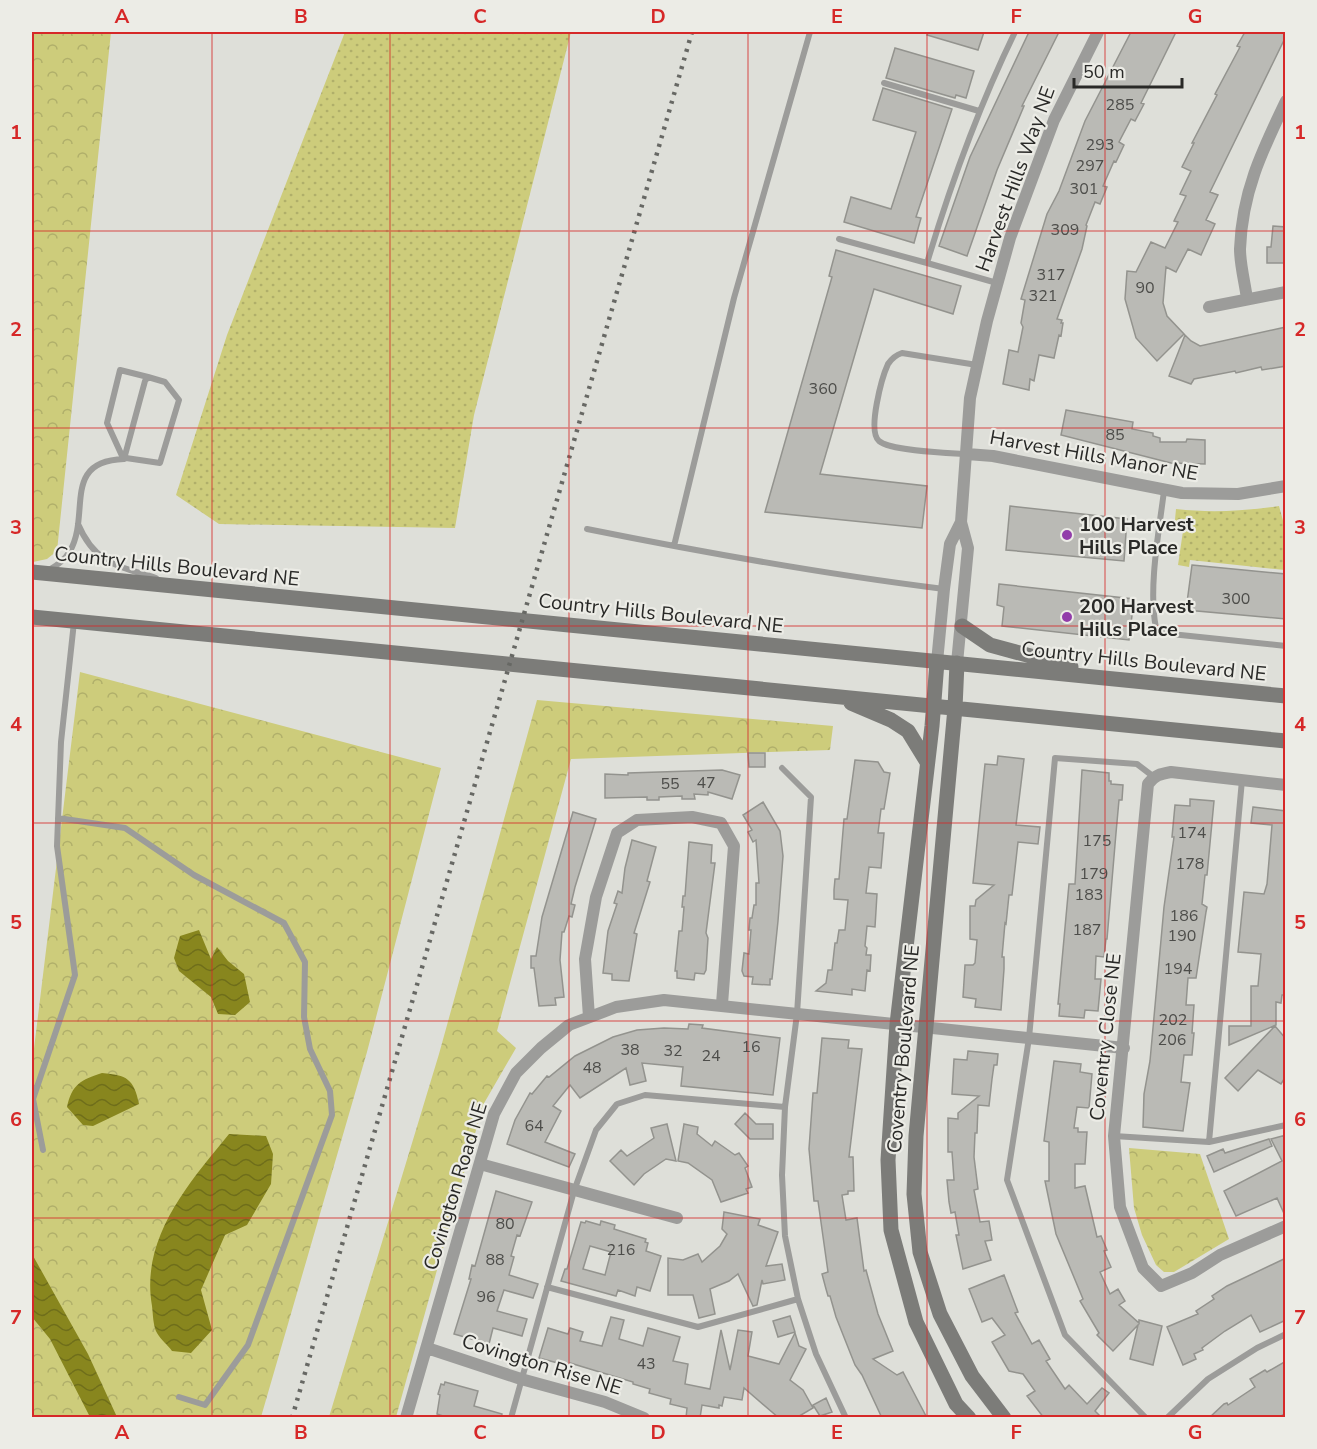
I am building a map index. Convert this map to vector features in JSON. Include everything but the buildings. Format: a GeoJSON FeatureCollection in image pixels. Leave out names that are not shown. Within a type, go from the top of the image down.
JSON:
{"type":"FeatureCollection","features":[{"type":"Feature","properties":{"kind":"main road","name":"Country Hills Boulevard NE"},"geometry":{"type":"LineString","coordinates":[[38,573],[1286,696]]}},
{"type":"Feature","properties":{"kind":"main road"},"geometry":{"type":"LineString","coordinates":[[32,617],[1286,741]]}},
{"type":"Feature","properties":{"kind":"main road"},"geometry":{"type":"LineString","coordinates":[[962,626],[990,645],[1121,680]]}},
{"type":"Feature","properties":{"kind":"main road","name":"Coventry Boulevard NE"},"geometry":{"type":"LineString","coordinates":[[937,662],[934,706],[897,1024],[888,1160],[891,1230],[916,1322],[957,1404],[969,1418]]}},
{"type":"Feature","properties":{"kind":"main road","name":"Coventry Boulevard NE"},"geometry":{"type":"LineString","coordinates":[[957,663],[955,708],[916,1136],[914,1194],[920,1252],[940,1314],[972,1376],[1004,1418]]}},
{"type":"Feature","properties":{"kind":"main road"},"geometry":{"type":"LineString","coordinates":[[837,697],[891,720],[908,730],[927,762]]}},
{"type":"Feature","properties":{"kind":"street","name":"Harvest Hills Way NE"},"geometry":{"type":"LineString","coordinates":[[957,663],[968,548],[961,522],[970,398],[977,365],[1010,238],[1054,120],[1098,32]]}},
{"type":"Feature","properties":{"kind":"street"},"geometry":{"type":"LineString","coordinates":[[1247,299],[1240,251],[1245,200],[1257,160],[1286,101]]}},
{"type":"Feature","properties":{"kind":"street"},"geometry":{"type":"LineString","coordinates":[[1209,307],[1286,292]]}},
{"type":"Feature","properties":{"kind":"street","name":"Harvest Hills Manor NE"},"geometry":{"type":"LineString","coordinates":[[967,454],[993,456],[1182,493],[1238,494],[1286,486]]}},
{"type":"Feature","properties":{"kind":"street","name":"Harvest Hills Way NE"},"geometry":{"type":"LineString","coordinates":[[937,662],[950,544],[961,522]]}},
{"type":"Feature","properties":{"kind":"street"},"geometry":{"type":"LineString","coordinates":[[1154,777],[1171,772],[1286,785]]}},
{"type":"Feature","properties":{"kind":"street","name":"Coventry Close NE"},"geometry":{"type":"LineString","coordinates":[[1154,777],[1148,784],[1114,1136],[1120,1207],[1143,1268],[1161,1286],[1192,1273],[1220,1255],[1286,1226]]}},
{"type":"Feature","properties":{"kind":"street"},"geometry":{"type":"LineString","coordinates":[[589,1017],[585,959],[596,897],[616,833],[637,820],[692,817],[721,823],[734,846],[722,1004]]}},
{"type":"Feature","properties":{"kind":"street","name":"Covington Road NE"},"geometry":{"type":"LineString","coordinates":[[406,1418],[494,1114],[516,1073],[541,1047],[569,1025],[616,1007],[664,1000],[722,1004],[1124,1048]]}},
{"type":"Feature","properties":{"kind":"street"},"geometry":{"type":"LineString","coordinates":[[480,1164],[677,1218]]}},
{"type":"Feature","properties":{"kind":"street","name":"Covington Rise NE"},"geometry":{"type":"LineString","coordinates":[[427,1348],[521,1379],[605,1402],[644,1418]]}},
{"type":"Feature","properties":{"kind":"lane"},"geometry":{"type":"LineString","coordinates":[[674,546],[734,298],[810,32]]}},
{"type":"Feature","properties":{"kind":"lane"},"geometry":{"type":"LineString","coordinates":[[927,262],[946,199],[979,111],[1015,32]]}},
{"type":"Feature","properties":{"kind":"lane"},"geometry":{"type":"LineString","coordinates":[[884,83],[979,111]]}},
{"type":"Feature","properties":{"kind":"lane"},"geometry":{"type":"LineString","coordinates":[[839,239],[997,283]]}},
{"type":"Feature","properties":{"kind":"lane"},"geometry":{"type":"LineString","coordinates":[[967,454],[893,447],[879,441],[874,434],[874,424],[885,373],[894,356],[902,352],[977,365]]}},
{"type":"Feature","properties":{"kind":"lane"},"geometry":{"type":"LineString","coordinates":[[38,573],[64,560],[70,550],[78,523],[79,497],[84,478],[95,466],[107,459],[160,463],[179,400],[165,382],[120,370],[107,423],[124,459]]}},
{"type":"Feature","properties":{"kind":"lane"},"geometry":{"type":"LineString","coordinates":[[124,459],[148,377]]}},
{"type":"Feature","properties":{"kind":"lane"},"geometry":{"type":"LineString","coordinates":[[1164,490],[1153,612],[1156,628],[1171,634],[1286,646]]}},
{"type":"Feature","properties":{"kind":"lane"},"geometry":{"type":"LineString","coordinates":[[78,523],[91,548],[102,558],[116,565],[193,589]]}},
{"type":"Feature","properties":{"kind":"lane"},"geometry":{"type":"LineString","coordinates":[[587,529],[720,556],[882,582],[944,589]]}},
{"type":"Feature","properties":{"kind":"lane"},"geometry":{"type":"LineString","coordinates":[[43,1150],[33,1099],[75,975],[57,846],[62,742],[74,622]]}},
{"type":"Feature","properties":{"kind":"lane"},"geometry":{"type":"LineString","coordinates":[[1146,1418],[1065,1335],[1007,1180],[1029,1038],[1055,758],[1137,764],[1154,777]]}},
{"type":"Feature","properties":{"kind":"lane"},"geometry":{"type":"LineString","coordinates":[[782,768],[811,797],[797,1014],[784,1107],[782,1175],[785,1236],[798,1299],[816,1354],[846,1418]]}},
{"type":"Feature","properties":{"kind":"lane"},"geometry":{"type":"LineString","coordinates":[[1209,1142],[1242,780]]}},
{"type":"Feature","properties":{"kind":"lane"},"geometry":{"type":"LineString","coordinates":[[58,818],[125,828],[195,875],[284,923],[305,963],[304,1017],[310,1050],[330,1091],[333,1115],[248,1346],[205,1406],[179,1397]]}},
{"type":"Feature","properties":{"kind":"lane"},"geometry":{"type":"LineString","coordinates":[[511,1418],[574,1191],[596,1130],[617,1104],[645,1095],[784,1107]]}},
{"type":"Feature","properties":{"kind":"lane"},"geometry":{"type":"LineString","coordinates":[[1114,1136],[1209,1142],[1286,1125]]}},
{"type":"Feature","properties":{"kind":"lane"},"geometry":{"type":"LineString","coordinates":[[547,1287],[698,1327],[798,1299]]}},
{"type":"Feature","properties":{"kind":"lane"},"geometry":{"type":"LineString","coordinates":[[1167,1418],[1208,1379],[1257,1348],[1286,1334]]}},
{"type":"Feature","properties":{"kind":"green space"},"geometry":{"type":"Polygon","coordinates":[[[32,32],[111,32],[57,551],[47,559],[33,562],[32,562],[32,32]]]}},
{"type":"Feature","properties":{"kind":"green space"},"geometry":{"type":"Polygon","coordinates":[[[345,32],[571,32],[474,415],[455,528],[219,524],[176,495],[227,335],[345,32]]]}},
{"type":"Feature","properties":{"kind":"green space"},"geometry":{"type":"Polygon","coordinates":[[[1279,506],[1285,528],[1285,570],[1190,560],[1189,567],[1178,565],[1183,531],[1174,530],[1176,509],[1228,511],[1279,506]]]}},
{"type":"Feature","properties":{"kind":"green space"},"geometry":{"type":"Polygon","coordinates":[[[80,672],[441,768],[367,1052],[261,1417],[32,1418],[32,1065],[80,672]]]}},
{"type":"Feature","properties":{"kind":"green space"},"geometry":{"type":"Polygon","coordinates":[[[537,700],[833,726],[830,750],[571,759],[497,1031],[516,1048],[483,1105],[396,1417],[329,1417],[439,1054],[537,700]]]}},
{"type":"Feature","properties":{"kind":"green space"},"geometry":{"type":"Polygon","coordinates":[[[1129,1148],[1200,1154],[1229,1239],[1174,1272],[1164,1272],[1156,1265],[1142,1235],[1134,1208],[1129,1148]]]}},
{"type":"Feature","properties":{"kind":"water"},"geometry":{"type":"Polygon","coordinates":[[[199,930],[211,959],[217,947],[228,961],[244,974],[250,1002],[235,1015],[218,1014],[211,997],[179,971],[174,958],[180,936],[199,930]]]}},
{"type":"Feature","properties":{"kind":"water"},"geometry":{"type":"Polygon","coordinates":[[[102,1073],[118,1075],[128,1080],[135,1089],[139,1104],[93,1126],[83,1125],[67,1107],[69,1099],[78,1084],[102,1073]]]}},
{"type":"Feature","properties":{"kind":"water"},"geometry":{"type":"Polygon","coordinates":[[[229,1134],[266,1136],[273,1154],[271,1184],[247,1225],[225,1235],[201,1290],[212,1330],[191,1353],[172,1351],[159,1336],[154,1323],[150,1281],[153,1257],[171,1213],[198,1172],[229,1134]]]}},
{"type":"Feature","properties":{"kind":"water"},"geometry":{"type":"Polygon","coordinates":[[[32,1254],[88,1354],[117,1417],[90,1417],[50,1339],[32,1317],[32,1254]]]}},
{"type":"Feature","properties":{"kind":"railway"},"geometry":{"type":"LineString","coordinates":[[292,1418],[692,32]]}},
{"type":"Feature","properties":{"kind":"place","name":"100 Harvest Hills Place"},"geometry":{"type":"Point","coordinates":[1067,535]}},
{"type":"Feature","properties":{"kind":"place","name":"200 Harvest Hills Place"},"geometry":{"type":"Point","coordinates":[1067,617]}}]}
